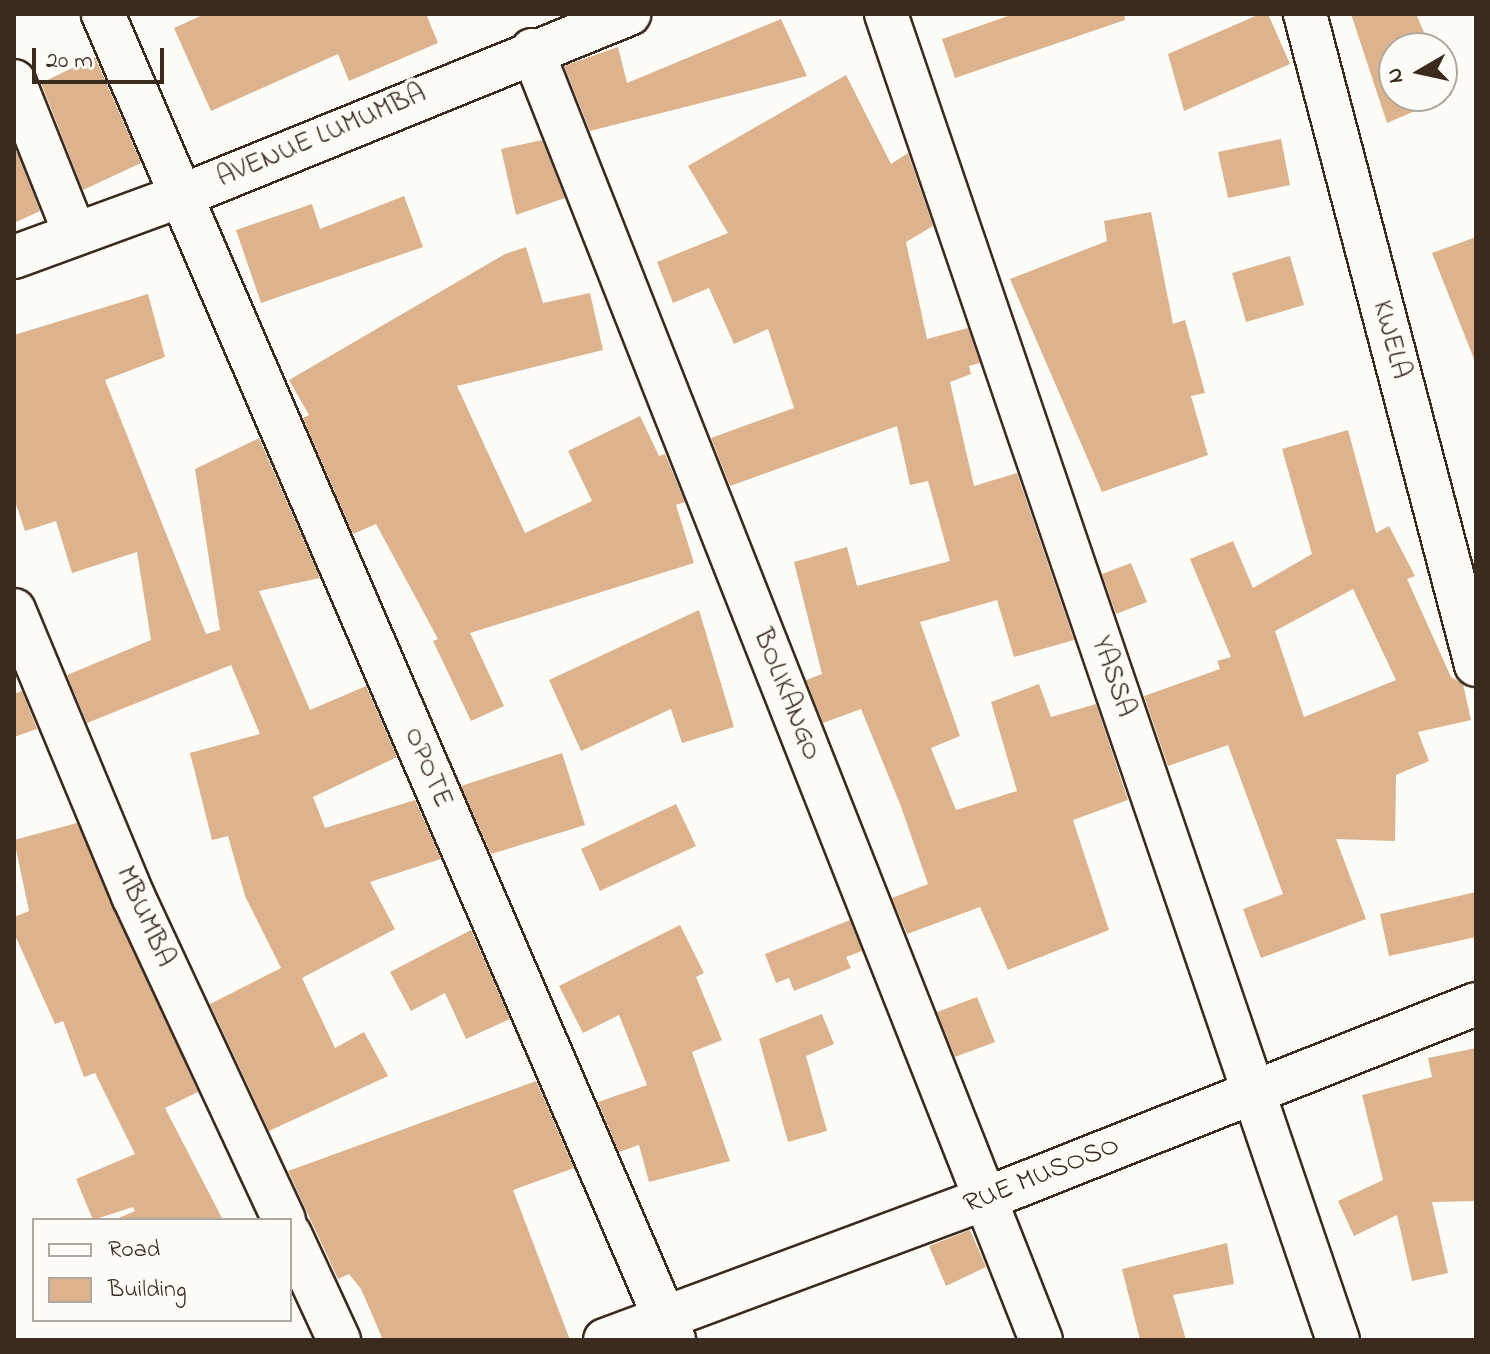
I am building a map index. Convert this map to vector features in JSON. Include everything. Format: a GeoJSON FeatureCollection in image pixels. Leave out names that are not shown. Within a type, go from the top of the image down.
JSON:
{"type":"FeatureCollection","features":[{"type":"Feature","properties":{"kind":"street","name":"OPOTE"},"geometry":{"type":"LineString","coordinates":[[103,14],[669,1329]]}},
{"type":"Feature","properties":{"kind":"street","name":"AVENUE LUMUMBA"},"geometry":{"type":"LineString","coordinates":[[14,257],[181,196],[532,50],[629,14]]}},
{"type":"Feature","properties":{"kind":"street","name":"YASSA"},"geometry":{"type":"LineString","coordinates":[[886,14],[1338,1340]]}},
{"type":"Feature","properties":{"kind":"street","name":"KWELA"},"geometry":{"type":"LineString","coordinates":[[1305,14],[1476,665]]}},
{"type":"Feature","properties":{"kind":"street","name":"BOLIKANGO"},"geometry":{"type":"LineString","coordinates":[[532,50],[1041,1340]]}},
{"type":"Feature","properties":{"kind":"street"},"geometry":{"type":"LineString","coordinates":[[14,81],[75,234]]}},
{"type":"Feature","properties":{"kind":"street","name":"MBUMBA"},"geometry":{"type":"LineString","coordinates":[[14,610],[133,896],[283,1218]]}},
{"type":"Feature","properties":{"kind":"street","name":"RUE MUSOSO"},"geometry":{"type":"LineString","coordinates":[[605,1340],[669,1329],[1253,1091],[1476,1004]]}},
{"type":"Feature","properties":{"kind":"street"},"geometry":{"type":"LineString","coordinates":[[292,1238],[339,1340]]}},
{"type":"Feature","properties":{"kind":"building"},"geometry":{"type":"Polygon","coordinates":[[[205,14],[426,14],[438,43],[349,81],[338,54],[211,111],[174,28],[205,14]]]}},
{"type":"Feature","properties":{"kind":"building"},"geometry":{"type":"Polygon","coordinates":[[[1014,14],[1124,14],[1125,20],[955,78],[942,39],[1014,14]]]}},
{"type":"Feature","properties":{"kind":"building"},"geometry":{"type":"Polygon","coordinates":[[[1260,14],[1268,14],[1290,64],[1184,111],[1168,54],[1260,14]]]}},
{"type":"Feature","properties":{"kind":"building"},"geometry":{"type":"Polygon","coordinates":[[[1351,14],[1416,14],[1424,32],[1378,32],[1378,96],[1351,14]]]}},
{"type":"Feature","properties":{"kind":"building"},"geometry":{"type":"Polygon","coordinates":[[[781,19],[807,76],[590,131],[564,66],[618,47],[627,83],[781,19]]]}},
{"type":"Feature","properties":{"kind":"building"},"geometry":{"type":"Polygon","coordinates":[[[95,57],[141,163],[83,190],[41,83],[95,57]]]}},
{"type":"Feature","properties":{"kind":"building"},"geometry":{"type":"Polygon","coordinates":[[[846,75],[891,164],[908,153],[933,226],[906,242],[927,339],[968,328],[980,363],[969,366],[971,374],[950,382],[974,486],[1017,473],[1074,640],[1014,657],[997,600],[920,622],[960,736],[931,748],[956,810],[1017,791],[991,702],[1039,684],[1051,717],[1096,704],[1128,800],[1073,820],[1109,930],[1008,970],[980,907],[907,934],[892,898],[928,884],[900,804],[861,709],[823,723],[806,680],[822,674],[794,562],[847,547],[857,586],[950,561],[928,481],[910,485],[897,426],[730,486],[711,438],[794,408],[768,329],[734,344],[709,288],[673,303],[657,262],[728,233],[688,166],[846,75]]]}},
{"type":"Feature","properties":{"kind":"building"},"geometry":{"type":"Polygon","coordinates":[[[1383,112],[1413,112],[1387,123],[1383,112]]]}},
{"type":"Feature","properties":{"kind":"building"},"geometry":{"type":"Polygon","coordinates":[[[1281,139],[1290,185],[1228,198],[1218,152],[1281,139]]]}},
{"type":"Feature","properties":{"kind":"building"},"geometry":{"type":"Polygon","coordinates":[[[542,140],[565,198],[516,215],[501,149],[542,140]]]}},
{"type":"Feature","properties":{"kind":"building"},"geometry":{"type":"Polygon","coordinates":[[[17,152],[40,211],[14,223],[14,153],[17,152]]]}},
{"type":"Feature","properties":{"kind":"building"},"geometry":{"type":"Polygon","coordinates":[[[404,196],[423,247],[261,303],[236,230],[312,204],[320,229],[404,196]]]}},
{"type":"Feature","properties":{"kind":"building"},"geometry":{"type":"Polygon","coordinates":[[[1151,212],[1173,324],[1185,320],[1205,393],[1191,396],[1208,455],[1102,492],[1010,279],[1107,241],[1104,221],[1151,212]]]}},
{"type":"Feature","properties":{"kind":"building"},"geometry":{"type":"Polygon","coordinates":[[[1476,237],[1476,358],[1474,359],[1432,253],[1476,237]]]}},
{"type":"Feature","properties":{"kind":"building"},"geometry":{"type":"Polygon","coordinates":[[[526,247],[543,303],[590,293],[603,350],[457,386],[525,533],[592,501],[568,451],[640,416],[659,456],[665,454],[685,502],[676,505],[694,563],[470,633],[504,706],[471,721],[433,641],[438,639],[376,524],[353,534],[303,418],[309,415],[289,380],[505,254],[526,247]]]}},
{"type":"Feature","properties":{"kind":"building"},"geometry":{"type":"Polygon","coordinates":[[[1290,256],[1304,305],[1246,322],[1232,273],[1290,256]]]}},
{"type":"Feature","properties":{"kind":"building"},"geometry":{"type":"Polygon","coordinates":[[[148,294],[165,357],[105,380],[206,634],[220,630],[195,469],[259,438],[320,578],[259,591],[310,710],[366,686],[397,757],[313,797],[325,828],[415,800],[441,859],[370,882],[395,929],[302,978],[335,1048],[364,1032],[388,1076],[269,1131],[210,1004],[281,968],[245,896],[228,836],[212,840],[190,753],[260,734],[231,665],[87,723],[67,675],[151,640],[137,552],[72,573],[56,521],[25,531],[14,498],[14,335],[148,294]]]}},
{"type":"Feature","properties":{"kind":"building"},"geometry":{"type":"Polygon","coordinates":[[[1348,430],[1376,533],[1389,526],[1415,576],[1407,579],[1451,677],[1463,684],[1471,720],[1418,732],[1429,761],[1396,775],[1395,841],[1336,839],[1366,919],[1261,958],[1243,909],[1283,894],[1228,745],[1168,766],[1144,696],[1220,669],[1217,661],[1231,657],[1190,559],[1233,541],[1253,588],[1312,554],[1282,449],[1348,430]],[[1353,589],[1275,631],[1304,717],[1396,680],[1353,589]]]}},
{"type":"Feature","properties":{"kind":"building"},"geometry":{"type":"Polygon","coordinates":[[[1131,563],[1147,602],[1116,614],[1102,574],[1131,563]]]}},
{"type":"Feature","properties":{"kind":"building"},"geometry":{"type":"Polygon","coordinates":[[[699,610],[734,727],[682,743],[671,709],[581,751],[549,680],[699,610]]]}},
{"type":"Feature","properties":{"kind":"building"},"geometry":{"type":"Polygon","coordinates":[[[22,691],[37,729],[14,737],[14,694],[22,691]]]}},
{"type":"Feature","properties":{"kind":"building"},"geometry":{"type":"Polygon","coordinates":[[[562,753],[585,825],[491,854],[461,786],[562,753]]]}},
{"type":"Feature","properties":{"kind":"building"},"geometry":{"type":"Polygon","coordinates":[[[676,804],[696,846],[600,891],[581,849],[676,804]]]}},
{"type":"Feature","properties":{"kind":"building"},"geometry":{"type":"Polygon","coordinates":[[[77,823],[198,1092],[165,1108],[222,1218],[119,1218],[135,1211],[133,1207],[92,1218],[76,1179],[135,1154],[95,1073],[84,1077],[63,1021],[55,1024],[14,933],[14,917],[29,911],[14,840],[77,823]]]}},
{"type":"Feature","properties":{"kind":"building"},"geometry":{"type":"Polygon","coordinates":[[[1476,892],[1476,937],[1389,956],[1380,914],[1476,892]]]}},
{"type":"Feature","properties":{"kind":"building"},"geometry":{"type":"Polygon","coordinates":[[[850,920],[862,951],[846,957],[851,968],[794,991],[789,978],[776,983],[765,954],[850,920]]]}},
{"type":"Feature","properties":{"kind":"building"},"geometry":{"type":"Polygon","coordinates":[[[680,925],[704,973],[696,977],[722,1040],[692,1052],[730,1161],[649,1182],[639,1145],[619,1152],[598,1102],[647,1085],[619,1015],[583,1033],[559,986],[680,925]]]}},
{"type":"Feature","properties":{"kind":"building"},"geometry":{"type":"Polygon","coordinates":[[[471,930],[510,1019],[466,1039],[445,993],[411,1011],[390,972],[471,930]]]}},
{"type":"Feature","properties":{"kind":"building"},"geometry":{"type":"Polygon","coordinates":[[[977,997],[995,1042],[955,1057],[937,1012],[977,997]]]}},
{"type":"Feature","properties":{"kind":"building"},"geometry":{"type":"Polygon","coordinates":[[[822,1014],[834,1044],[806,1056],[827,1131],[788,1142],[759,1039],[822,1014]]]}},
{"type":"Feature","properties":{"kind":"building"},"geometry":{"type":"Polygon","coordinates":[[[1476,1048],[1475,1201],[1432,1202],[1448,1273],[1412,1281],[1397,1215],[1354,1236],[1338,1201],[1383,1180],[1362,1095],[1432,1077],[1428,1058],[1476,1048]]]}},
{"type":"Feature","properties":{"kind":"building"},"geometry":{"type":"Polygon","coordinates":[[[536,1081],[574,1168],[513,1190],[570,1340],[383,1340],[361,1289],[349,1274],[338,1279],[288,1171],[536,1081]]]}},
{"type":"Feature","properties":{"kind":"building"},"geometry":{"type":"Polygon","coordinates":[[[970,1230],[986,1267],[946,1286],[929,1246],[970,1230]]]}},
{"type":"Feature","properties":{"kind":"building"},"geometry":{"type":"Polygon","coordinates":[[[1227,1243],[1234,1284],[1173,1295],[1186,1340],[1140,1340],[1122,1269],[1227,1243]]]}}]}
